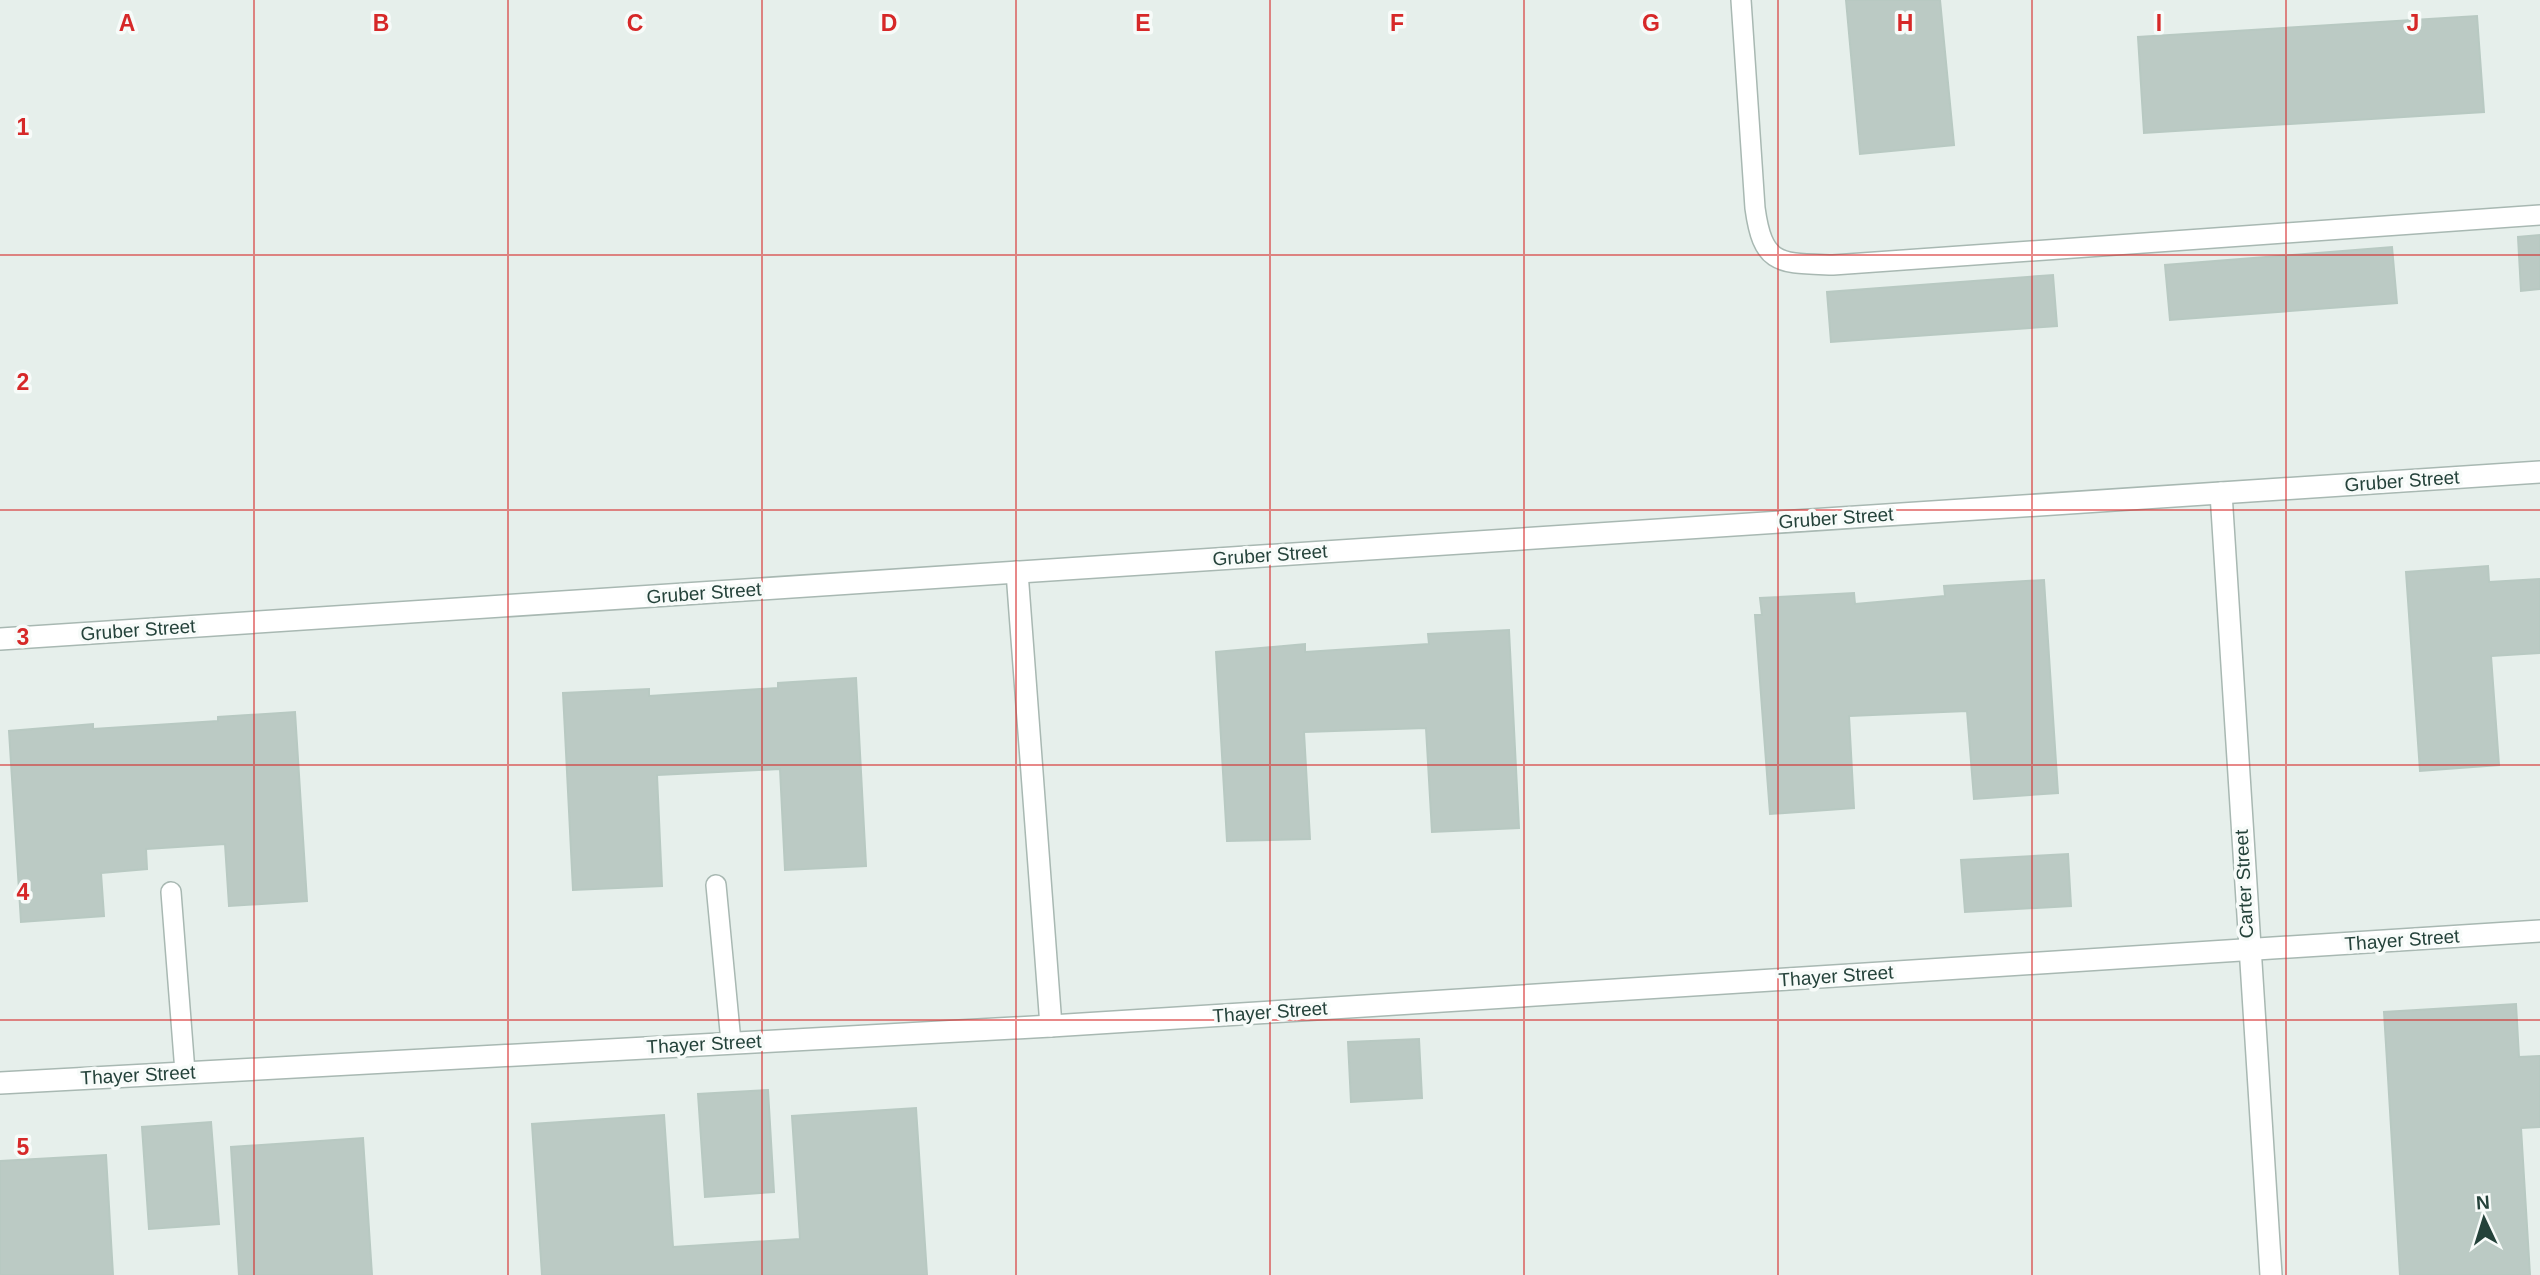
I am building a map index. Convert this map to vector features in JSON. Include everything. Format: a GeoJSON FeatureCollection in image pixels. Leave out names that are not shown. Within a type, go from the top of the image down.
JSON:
{"type":"FeatureCollection","features":[{"type":"Feature","properties":{"kind":"street","name":"Gruber Street"},"geometry":{"type":"LineString","coordinates":[[0,639],[2540,472]]}},
{"type":"Feature","properties":{"kind":"street","name":"Carter Street"},"geometry":{"type":"LineString","coordinates":[[2221,493],[2248,950],[2271,1275]]}},
{"type":"Feature","properties":{"kind":"street"},"geometry":{"type":"LineString","coordinates":[[1017,572],[1051,1026]]}},
{"type":"Feature","properties":{"kind":"street","name":"Thayer Street"},"geometry":{"type":"LineString","coordinates":[[0,1083],[1051,1026],[2540,932]]}},
{"type":"Feature","properties":{"kind":"lane"},"geometry":{"type":"LineString","coordinates":[[1741,0],[1755,208],[1760,240],[1774,258],[1800,264],[1833,265],[2540,215]]}},
{"type":"Feature","properties":{"kind":"lane"},"geometry":{"type":"LineString","coordinates":[[716,884],[731,1042]]}},
{"type":"Feature","properties":{"kind":"lane"},"geometry":{"type":"LineString","coordinates":[[171,892],[186,1072]]}},
{"type":"Feature","properties":{"kind":"building"},"geometry":{"type":"Polygon","coordinates":[[[1846,0],[1940,0],[1954,145],[1860,154],[1846,0]]]}},
{"type":"Feature","properties":{"kind":"building"},"geometry":{"type":"Polygon","coordinates":[[[2477,16],[2484,112],[2144,133],[2138,37],[2477,16]]]}},
{"type":"Feature","properties":{"kind":"building"},"geometry":{"type":"Polygon","coordinates":[[[2540,235],[2540,289],[2521,291],[2518,237],[2540,235]]]}},
{"type":"Feature","properties":{"kind":"building"},"geometry":{"type":"Polygon","coordinates":[[[2392,247],[2397,303],[2170,320],[2165,265],[2392,247]]]}},
{"type":"Feature","properties":{"kind":"building"},"geometry":{"type":"Polygon","coordinates":[[[2053,275],[2057,326],[1831,342],[1827,292],[2053,275]]]}},
{"type":"Feature","properties":{"kind":"building"},"geometry":{"type":"Polygon","coordinates":[[[2488,566],[2489,582],[2540,579],[2540,653],[2491,656],[2499,765],[2420,771],[2406,572],[2488,566]]]}},
{"type":"Feature","properties":{"kind":"building"},"geometry":{"type":"Polygon","coordinates":[[[2044,580],[2058,793],[1974,799],[1967,711],[1849,716],[1854,808],[1770,814],[1755,615],[1762,615],[1760,598],[1854,593],[1855,604],[1945,596],[1944,586],[2044,580]]]}},
{"type":"Feature","properties":{"kind":"building"},"geometry":{"type":"Polygon","coordinates":[[[1509,630],[1519,828],[1432,832],[1426,728],[1304,732],[1310,839],[1227,841],[1216,652],[1305,644],[1305,652],[1429,644],[1428,634],[1509,630]]]}},
{"type":"Feature","properties":{"kind":"building"},"geometry":{"type":"Polygon","coordinates":[[[856,678],[866,866],[785,870],[780,769],[657,775],[662,886],[573,890],[563,693],[649,689],[649,696],[778,688],[778,683],[856,678]]]}},
{"type":"Feature","properties":{"kind":"building"},"geometry":{"type":"Polygon","coordinates":[[[295,712],[307,901],[229,906],[225,844],[146,849],[147,869],[101,873],[104,916],[21,922],[9,731],[93,724],[93,729],[218,721],[218,717],[295,712]]]}},
{"type":"Feature","properties":{"kind":"building"},"geometry":{"type":"Polygon","coordinates":[[[2068,854],[2071,906],[1965,912],[1961,860],[2068,854]]]}},
{"type":"Feature","properties":{"kind":"building"},"geometry":{"type":"Polygon","coordinates":[[[2516,1004],[2519,1057],[2540,1056],[2540,1127],[2521,1128],[2530,1275],[2400,1275],[2384,1012],[2516,1004]]]}},
{"type":"Feature","properties":{"kind":"building"},"geometry":{"type":"Polygon","coordinates":[[[1419,1039],[1422,1098],[1351,1102],[1348,1042],[1419,1039]]]}},
{"type":"Feature","properties":{"kind":"building"},"geometry":{"type":"Polygon","coordinates":[[[768,1090],[774,1192],[705,1197],[698,1094],[768,1090]]]}},
{"type":"Feature","properties":{"kind":"building"},"geometry":{"type":"Polygon","coordinates":[[[916,1108],[927,1275],[542,1275],[532,1124],[664,1115],[673,1247],[800,1239],[792,1116],[916,1108]]]}},
{"type":"Feature","properties":{"kind":"building"},"geometry":{"type":"Polygon","coordinates":[[[211,1122],[219,1224],[149,1229],[142,1127],[211,1122]]]}},
{"type":"Feature","properties":{"kind":"building"},"geometry":{"type":"Polygon","coordinates":[[[363,1138],[372,1275],[239,1275],[231,1147],[363,1138]]]}},
{"type":"Feature","properties":{"kind":"building"},"geometry":{"type":"Polygon","coordinates":[[[106,1155],[113,1275],[0,1275],[0,1161],[106,1155]]]}}]}
